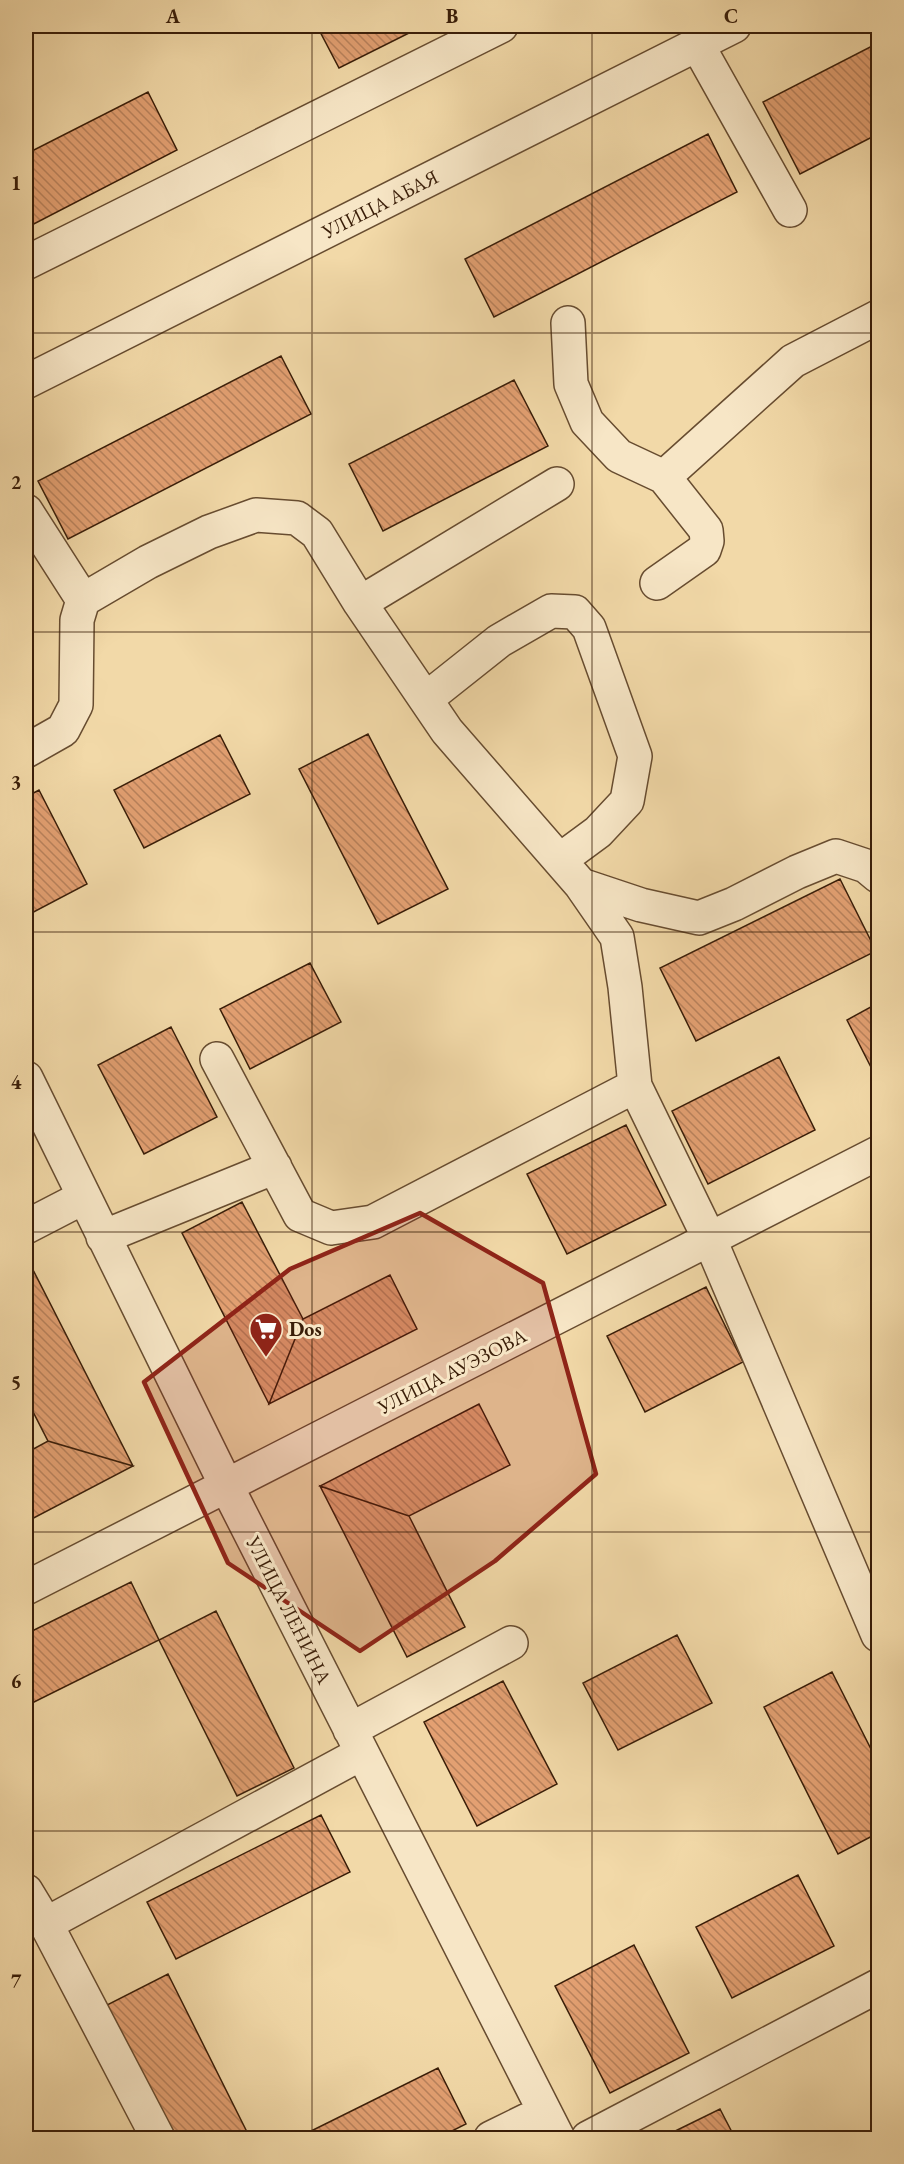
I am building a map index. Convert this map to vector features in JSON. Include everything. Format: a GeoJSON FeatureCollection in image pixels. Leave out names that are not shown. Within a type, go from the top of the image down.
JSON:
{"type":"FeatureCollection","features":[{"type":"Feature","properties":{"kind":"street"},"geometry":{"type":"LineString","coordinates":[[26,263],[501,26]]}},
{"type":"Feature","properties":{"kind":"street","name":"УЛИЦА АБАЯ"},"geometry":{"type":"LineString","coordinates":[[26,382],[734,26]]}},
{"type":"Feature","properties":{"kind":"street"},"geometry":{"type":"LineString","coordinates":[[697,44],[790,210]]}},
{"type":"Feature","properties":{"kind":"street"},"geometry":{"type":"LineString","coordinates":[[664,477],[793,361],[879,317]]}},
{"type":"Feature","properties":{"kind":"street"},"geometry":{"type":"LineString","coordinates":[[568,323],[571,384],[587,422],[619,456],[664,477],[706,530],[707,541],[704,550],[657,583]]}},
{"type":"Feature","properties":{"kind":"street"},"geometry":{"type":"LineString","coordinates":[[360,603],[557,484]]}},
{"type":"Feature","properties":{"kind":"street"},"geometry":{"type":"LineString","coordinates":[[26,511],[83,600]]}},
{"type":"Feature","properties":{"kind":"street"},"geometry":{"type":"LineString","coordinates":[[26,751],[63,730],[76,705],[78,620],[83,600],[148,562],[209,531],[256,515],[297,518],[317,533],[360,603],[447,731],[581,885],[617,937],[625,987],[635,1086],[710,1240],[879,1635]]}},
{"type":"Feature","properties":{"kind":"street"},"geometry":{"type":"LineString","coordinates":[[426,699],[499,641],[551,611],[575,612],[589,628],[635,756],[627,801],[598,832],[560,860]]}},
{"type":"Feature","properties":{"kind":"street"},"geometry":{"type":"LineString","coordinates":[[581,885],[640,905],[699,918],[836,856],[866,866],[879,876]]}},
{"type":"Feature","properties":{"kind":"street"},"geometry":{"type":"LineString","coordinates":[[217,1059],[300,1215],[331,1228],[373,1222],[635,1086]]}},
{"type":"Feature","properties":{"kind":"street","name":"УЛИЦА ЛЕНИНА"},"geometry":{"type":"LineString","coordinates":[[26,1078],[227,1487],[551,2125]]}},
{"type":"Feature","properties":{"kind":"street","name":"УЛИЦА АУЭЗОВА"},"geometry":{"type":"LineString","coordinates":[[26,1588],[879,1153]]}},
{"type":"Feature","properties":{"kind":"street"},"geometry":{"type":"LineString","coordinates":[[103,1237],[274,1167]]}},
{"type":"Feature","properties":{"kind":"street"},"geometry":{"type":"LineString","coordinates":[[26,1227],[84,1197]]}},
{"type":"Feature","properties":{"kind":"street"},"geometry":{"type":"LineString","coordinates":[[46,1924],[356,1742],[511,1643]]}},
{"type":"Feature","properties":{"kind":"street"},"geometry":{"type":"LineString","coordinates":[[26,1891],[46,1924],[158,2139]]}},
{"type":"Feature","properties":{"kind":"street"},"geometry":{"type":"LineString","coordinates":[[588,2139],[879,1986]]}},
{"type":"Feature","properties":{"kind":"street"},"geometry":{"type":"LineString","coordinates":[[491,2139],[551,2125]]}},
{"type":"Feature","properties":{"kind":"highlighted area"},"geometry":{"type":"Polygon","coordinates":[[[420,1213],[543,1283],[596,1474],[495,1561],[360,1651],[228,1563],[144,1382],[290,1269],[420,1213]]]}},
{"type":"Feature","properties":{"kind":"building"},"geometry":{"type":"Polygon","coordinates":[[[317,26],[423,26],[339,68],[317,26]]]}},
{"type":"Feature","properties":{"kind":"building"},"geometry":{"type":"Polygon","coordinates":[[[878,43],[878,134],[800,174],[763,102],[878,43]]]}},
{"type":"Feature","properties":{"kind":"building"},"geometry":{"type":"Polygon","coordinates":[[[148,92],[177,150],[26,228],[26,154],[148,92]]]}},
{"type":"Feature","properties":{"kind":"building"},"geometry":{"type":"Polygon","coordinates":[[[708,134],[737,192],[494,317],[465,259],[708,134]]]}},
{"type":"Feature","properties":{"kind":"building"},"geometry":{"type":"Polygon","coordinates":[[[281,356],[311,414],[68,539],[38,481],[281,356]]]}},
{"type":"Feature","properties":{"kind":"building"},"geometry":{"type":"Polygon","coordinates":[[[514,380],[548,446],[383,531],[349,464],[514,380]]]}},
{"type":"Feature","properties":{"kind":"building"},"geometry":{"type":"Polygon","coordinates":[[[368,734],[448,889],[378,924],[299,769],[368,734]]]}},
{"type":"Feature","properties":{"kind":"building"},"geometry":{"type":"Polygon","coordinates":[[[220,735],[250,794],[144,848],[114,790],[220,735]]]}},
{"type":"Feature","properties":{"kind":"building"},"geometry":{"type":"Polygon","coordinates":[[[39,790],[87,884],[26,916],[26,797],[39,790]]]}},
{"type":"Feature","properties":{"kind":"building"},"geometry":{"type":"Polygon","coordinates":[[[840,879],[876,951],[696,1041],[660,968],[840,879]]]}},
{"type":"Feature","properties":{"kind":"building"},"geometry":{"type":"Polygon","coordinates":[[[310,963],[341,1022],[250,1069],[220,1009],[310,963]]]}},
{"type":"Feature","properties":{"kind":"building"},"geometry":{"type":"Polygon","coordinates":[[[878,1003],[878,1081],[847,1020],[878,1003]]]}},
{"type":"Feature","properties":{"kind":"building"},"geometry":{"type":"Polygon","coordinates":[[[171,1027],[217,1117],[144,1154],[98,1065],[171,1027]]]}},
{"type":"Feature","properties":{"kind":"building"},"geometry":{"type":"Polygon","coordinates":[[[779,1057],[815,1130],[708,1184],[672,1111],[779,1057]]]}},
{"type":"Feature","properties":{"kind":"building"},"geometry":{"type":"Polygon","coordinates":[[[626,1125],[666,1205],[567,1254],[527,1174],[626,1125]]]}},
{"type":"Feature","properties":{"kind":"building"},"geometry":{"type":"Polygon","coordinates":[[[242,1202],[303,1319],[269,1404],[182,1233],[242,1202]]]}},
{"type":"Feature","properties":{"kind":"building"},"geometry":{"type":"Polygon","coordinates":[[[28,1260],[133,1466],[48,1441],[26,1398],[26,1261],[28,1260]]]}},
{"type":"Feature","properties":{"kind":"building"},"geometry":{"type":"Polygon","coordinates":[[[390,1275],[417,1329],[269,1404],[303,1319],[390,1275]]]}},
{"type":"Feature","properties":{"kind":"building"},"geometry":{"type":"Polygon","coordinates":[[[706,1287],[743,1362],[645,1412],[607,1336],[706,1287]]]}},
{"type":"Feature","properties":{"kind":"building"},"geometry":{"type":"Polygon","coordinates":[[[479,1404],[510,1465],[409,1516],[320,1486],[479,1404]]]}},
{"type":"Feature","properties":{"kind":"building"},"geometry":{"type":"Polygon","coordinates":[[[48,1441],[133,1466],[26,1522],[26,1453],[48,1441]]]}},
{"type":"Feature","properties":{"kind":"building"},"geometry":{"type":"Polygon","coordinates":[[[320,1486],[409,1516],[465,1627],[407,1657],[320,1486]]]}},
{"type":"Feature","properties":{"kind":"building"},"geometry":{"type":"Polygon","coordinates":[[[131,1582],[159,1640],[26,1706],[26,1634],[131,1582]]]}},
{"type":"Feature","properties":{"kind":"building"},"geometry":{"type":"Polygon","coordinates":[[[216,1611],[294,1768],[237,1796],[159,1640],[216,1611]]]}},
{"type":"Feature","properties":{"kind":"building"},"geometry":{"type":"Polygon","coordinates":[[[677,1635],[712,1703],[618,1750],[583,1683],[677,1635]]]}},
{"type":"Feature","properties":{"kind":"building"},"geometry":{"type":"Polygon","coordinates":[[[832,1672],[878,1763],[878,1833],[838,1854],[764,1707],[832,1672]]]}},
{"type":"Feature","properties":{"kind":"building"},"geometry":{"type":"Polygon","coordinates":[[[503,1681],[557,1784],[477,1826],[424,1722],[503,1681]]]}},
{"type":"Feature","properties":{"kind":"building"},"geometry":{"type":"Polygon","coordinates":[[[321,1815],[350,1872],[176,1959],[147,1902],[321,1815]]]}},
{"type":"Feature","properties":{"kind":"building"},"geometry":{"type":"Polygon","coordinates":[[[798,1875],[834,1946],[732,1998],[696,1927],[798,1875]]]}},
{"type":"Feature","properties":{"kind":"building"},"geometry":{"type":"Polygon","coordinates":[[[634,1945],[689,2053],[610,2093],[555,1986],[634,1945]]]}},
{"type":"Feature","properties":{"kind":"building"},"geometry":{"type":"Polygon","coordinates":[[[168,1974],[250,2138],[171,2138],[105,2006],[168,1974]]]}},
{"type":"Feature","properties":{"kind":"building"},"geometry":{"type":"Polygon","coordinates":[[[438,2068],[466,2124],[438,2138],[297,2138],[438,2068]]]}},
{"type":"Feature","properties":{"kind":"building"},"geometry":{"type":"Polygon","coordinates":[[[720,2109],[735,2138],[661,2138],[720,2109]]]}},
{"type":"Feature","properties":{"kind":"place","name":"Dos"},"geometry":{"type":"Point","coordinates":[266,1358]}}]}
